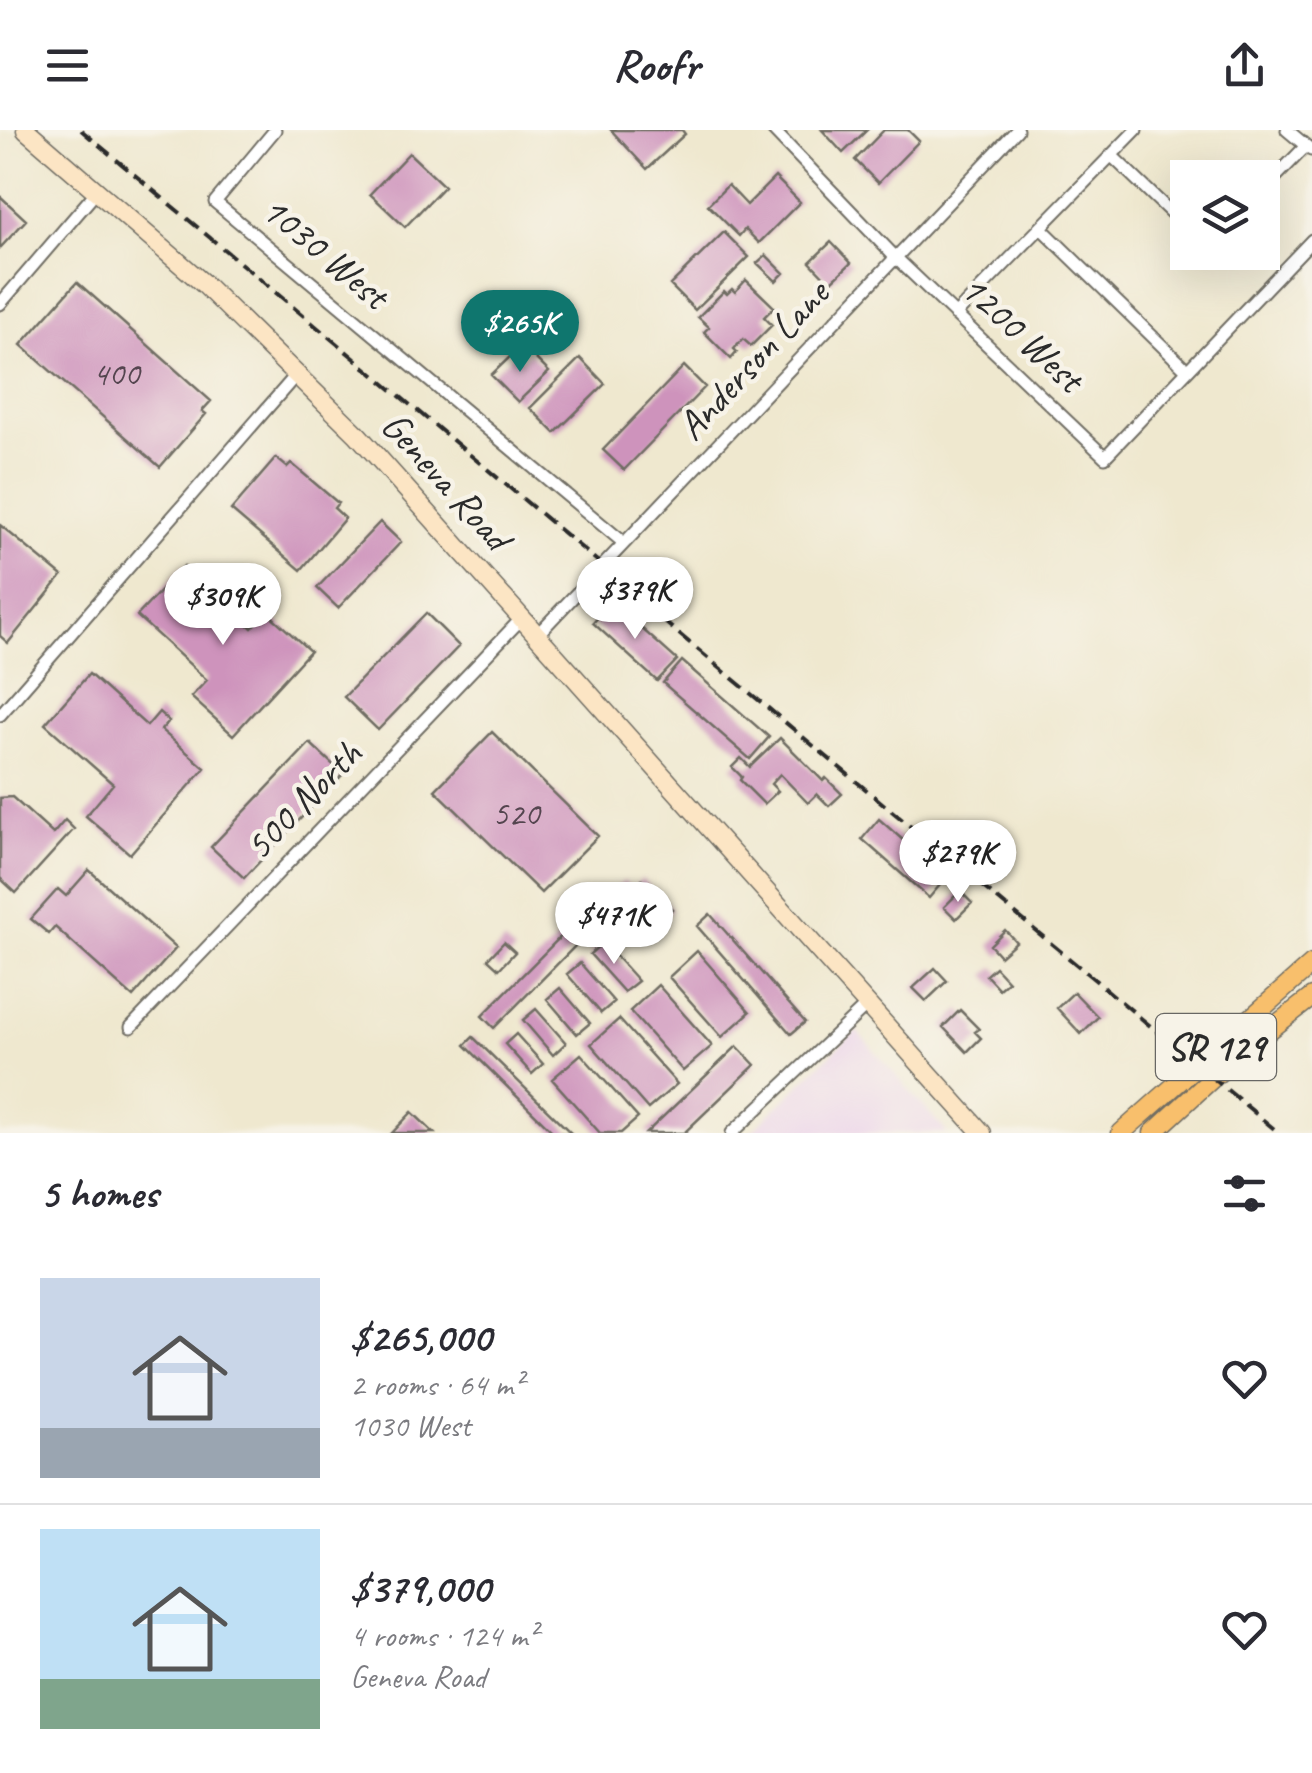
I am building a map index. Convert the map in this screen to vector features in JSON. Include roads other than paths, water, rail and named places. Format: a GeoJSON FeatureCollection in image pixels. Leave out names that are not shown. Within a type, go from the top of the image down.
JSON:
{"type":"FeatureCollection","features":[{"type":"Feature","properties":{"kind":"main road","name":"Geneva Road"},"geometry":{"type":"LineString","coordinates":[[26,130],[206,285],[357,434],[982,1133]]}},
{"type":"Feature","properties":{"kind":"main road","name":"SR 129"},"geometry":{"type":"LineString","coordinates":[[1122,1133],[1312,964]]}},
{"type":"Feature","properties":{"kind":"main road","name":"SR 129"},"geometry":{"type":"LineString","coordinates":[[1153,1133],[1240,1052],[1312,998]]}},
{"type":"Feature","properties":{"kind":"street","name":"1030 West"},"geometry":{"type":"LineString","coordinates":[[275,130],[215,202],[624,543]]}},
{"type":"Feature","properties":{"kind":"street","name":"1200 West"},"geometry":{"type":"LineString","coordinates":[[773,130],[894,257],[1105,456],[1187,370]]}},
{"type":"Feature","properties":{"kind":"street","name":"Anderson Lane"},"geometry":{"type":"LineString","coordinates":[[537,635],[1017,130]]}},
{"type":"Feature","properties":{"kind":"street"},"geometry":{"type":"LineString","coordinates":[[955,315],[1136,130]]}},
{"type":"Feature","properties":{"kind":"street"},"geometry":{"type":"LineString","coordinates":[[1280,175],[1309,148],[1287,130]]}},
{"type":"Feature","properties":{"kind":"street"},"geometry":{"type":"LineString","coordinates":[[1112,156],[1170,211]]}},
{"type":"Feature","properties":{"kind":"street"},"geometry":{"type":"LineString","coordinates":[[0,304],[97,190]]}},
{"type":"Feature","properties":{"kind":"street"},"geometry":{"type":"LineString","coordinates":[[1042,230],[1187,370],[1312,240]]}},
{"type":"Feature","properties":{"kind":"street"},"geometry":{"type":"LineString","coordinates":[[0,715],[297,374]]}},
{"type":"Feature","properties":{"kind":"street","name":"500 North"},"geometry":{"type":"LineString","coordinates":[[130,1028],[522,618]]}},
{"type":"Feature","properties":{"kind":"street"},"geometry":{"type":"LineString","coordinates":[[732,1133],[867,1004]]}},
{"type":"Feature","properties":{"kind":"railway"},"geometry":{"type":"LineString","coordinates":[[81,130],[1279,1133]]}}]}
